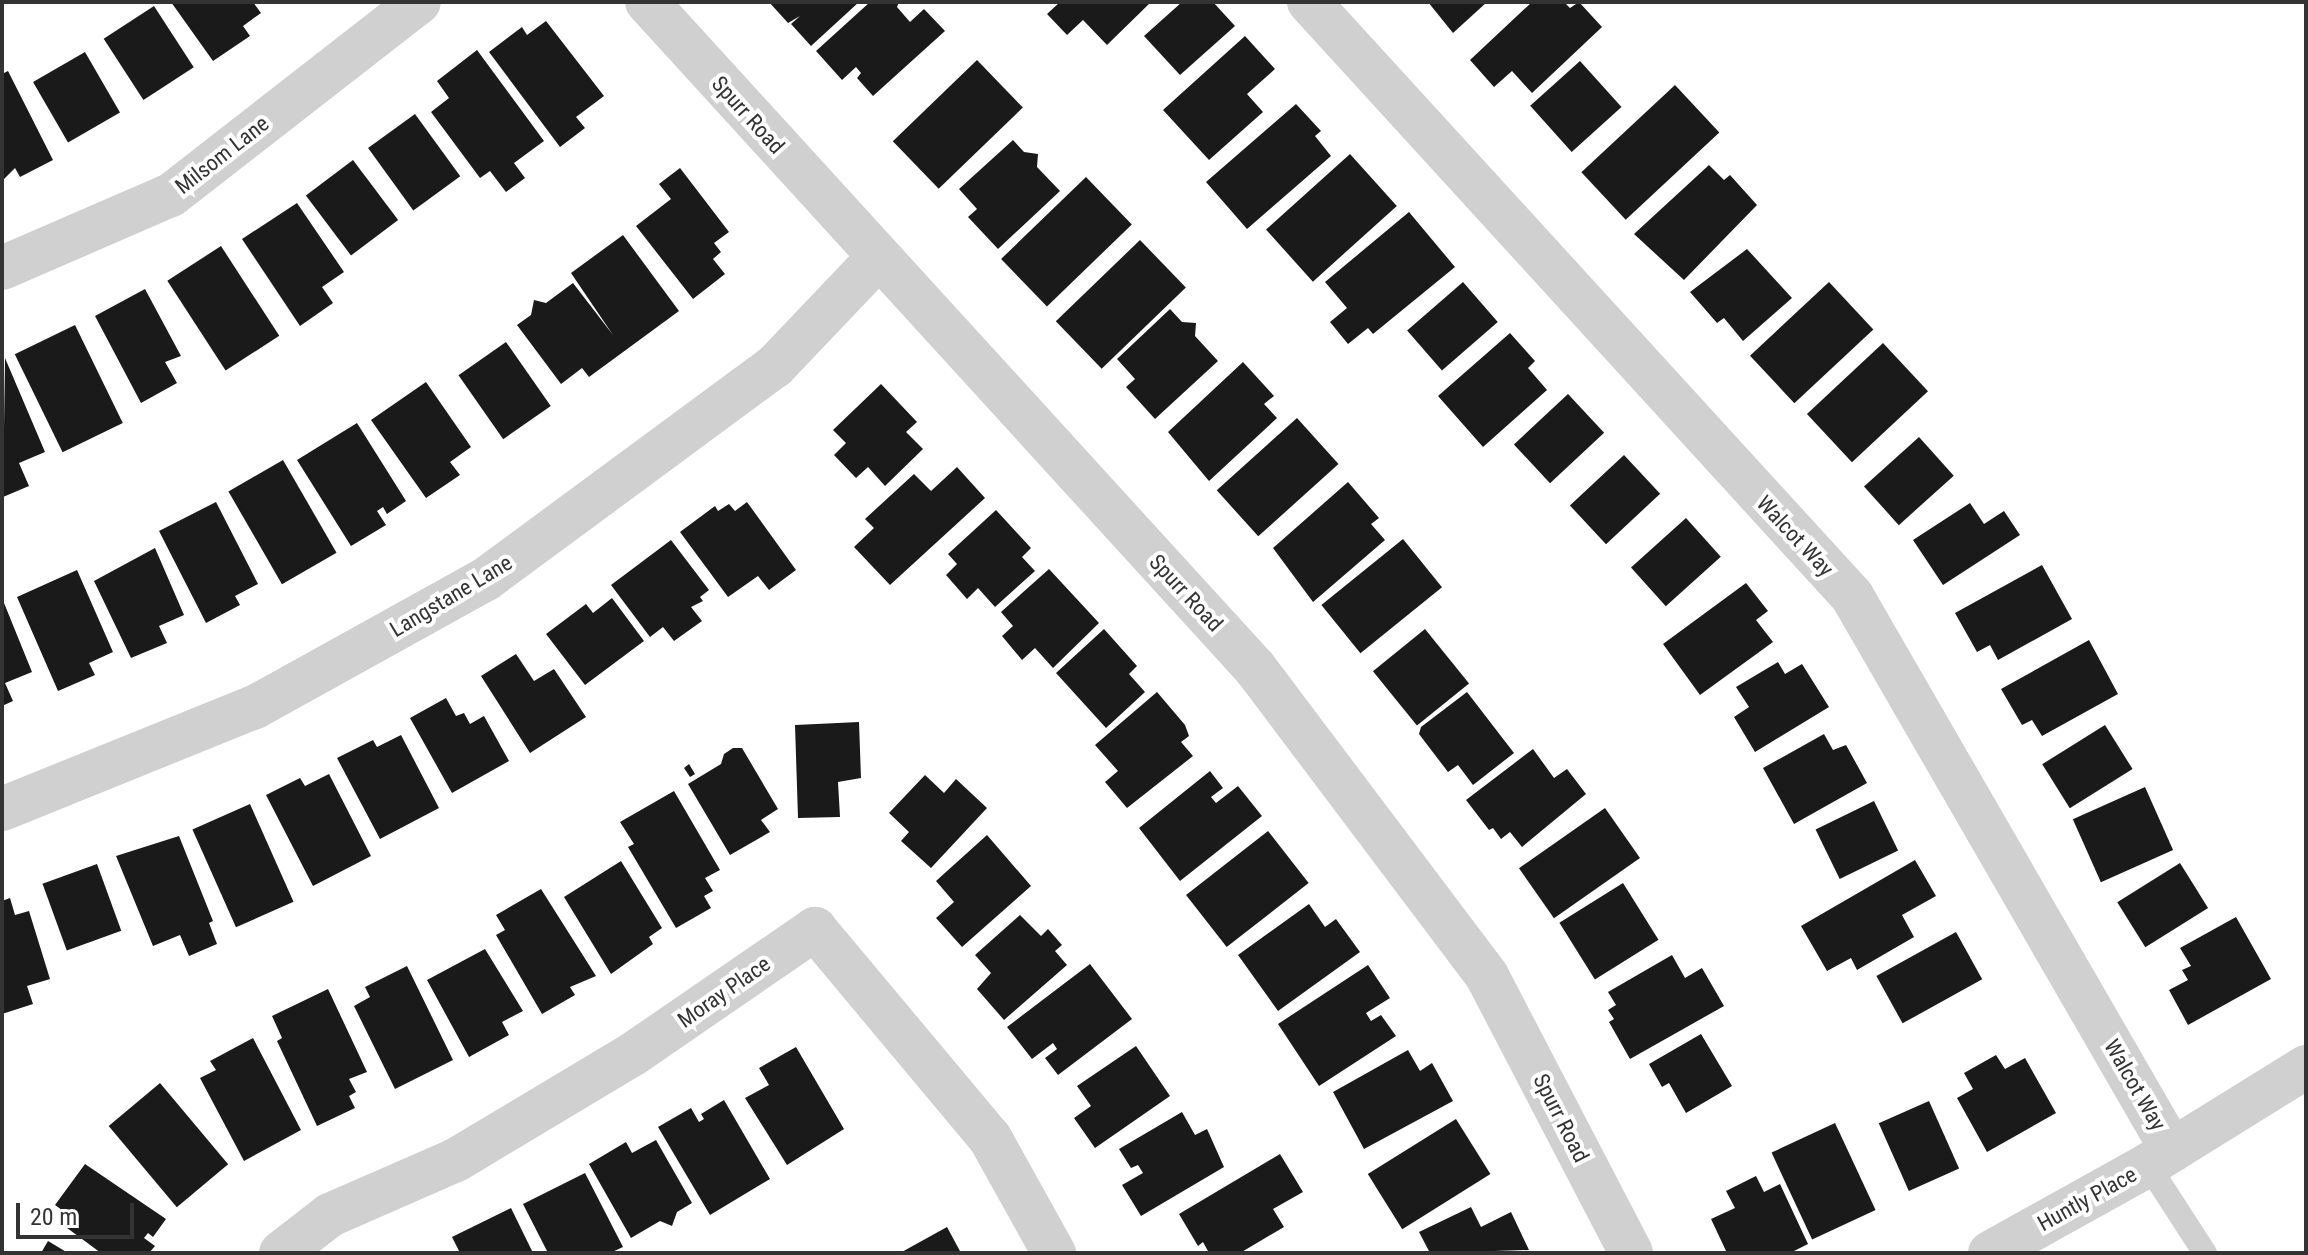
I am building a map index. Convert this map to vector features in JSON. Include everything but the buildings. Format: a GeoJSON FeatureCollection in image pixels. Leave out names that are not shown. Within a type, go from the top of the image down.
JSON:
{"type":"FeatureCollection","features":[{"type":"Feature","properties":{"kind":"street","name":"Milsom Lane"},"geometry":{"type":"LineString","coordinates":[[2,268],[171,195],[419,2]]}},
{"type":"Feature","properties":{"kind":"street","name":"Spurr Road"},"geometry":{"type":"LineString","coordinates":[[647,2],[877,259],[1255,668],[1487,976],[1631,1253]]}},
{"type":"Feature","properties":{"kind":"street","name":"Walcot Way"},"geometry":{"type":"LineString","coordinates":[[1309,2],[1852,596],[2160,1157]]}},
{"type":"Feature","properties":{"kind":"street","name":"Langstane Lane"},"geometry":{"type":"LineString","coordinates":[[2,809],[255,707],[486,579],[775,366],[877,259]]}},
{"type":"Feature","properties":{"kind":"street","name":"Moray Place"},"geometry":{"type":"LineString","coordinates":[[281,1253],[330,1215],[456,1160],[633,1054],[815,929],[990,1138],[1054,1253]]}},
{"type":"Feature","properties":{"kind":"street","name":"Huntly Place"},"geometry":{"type":"LineString","coordinates":[[1990,1253],[2160,1157],[2306,1067]]}},
{"type":"Feature","properties":{"kind":"lane"},"geometry":{"type":"LineString","coordinates":[[2160,1157],[2205,1253]]}}]}
